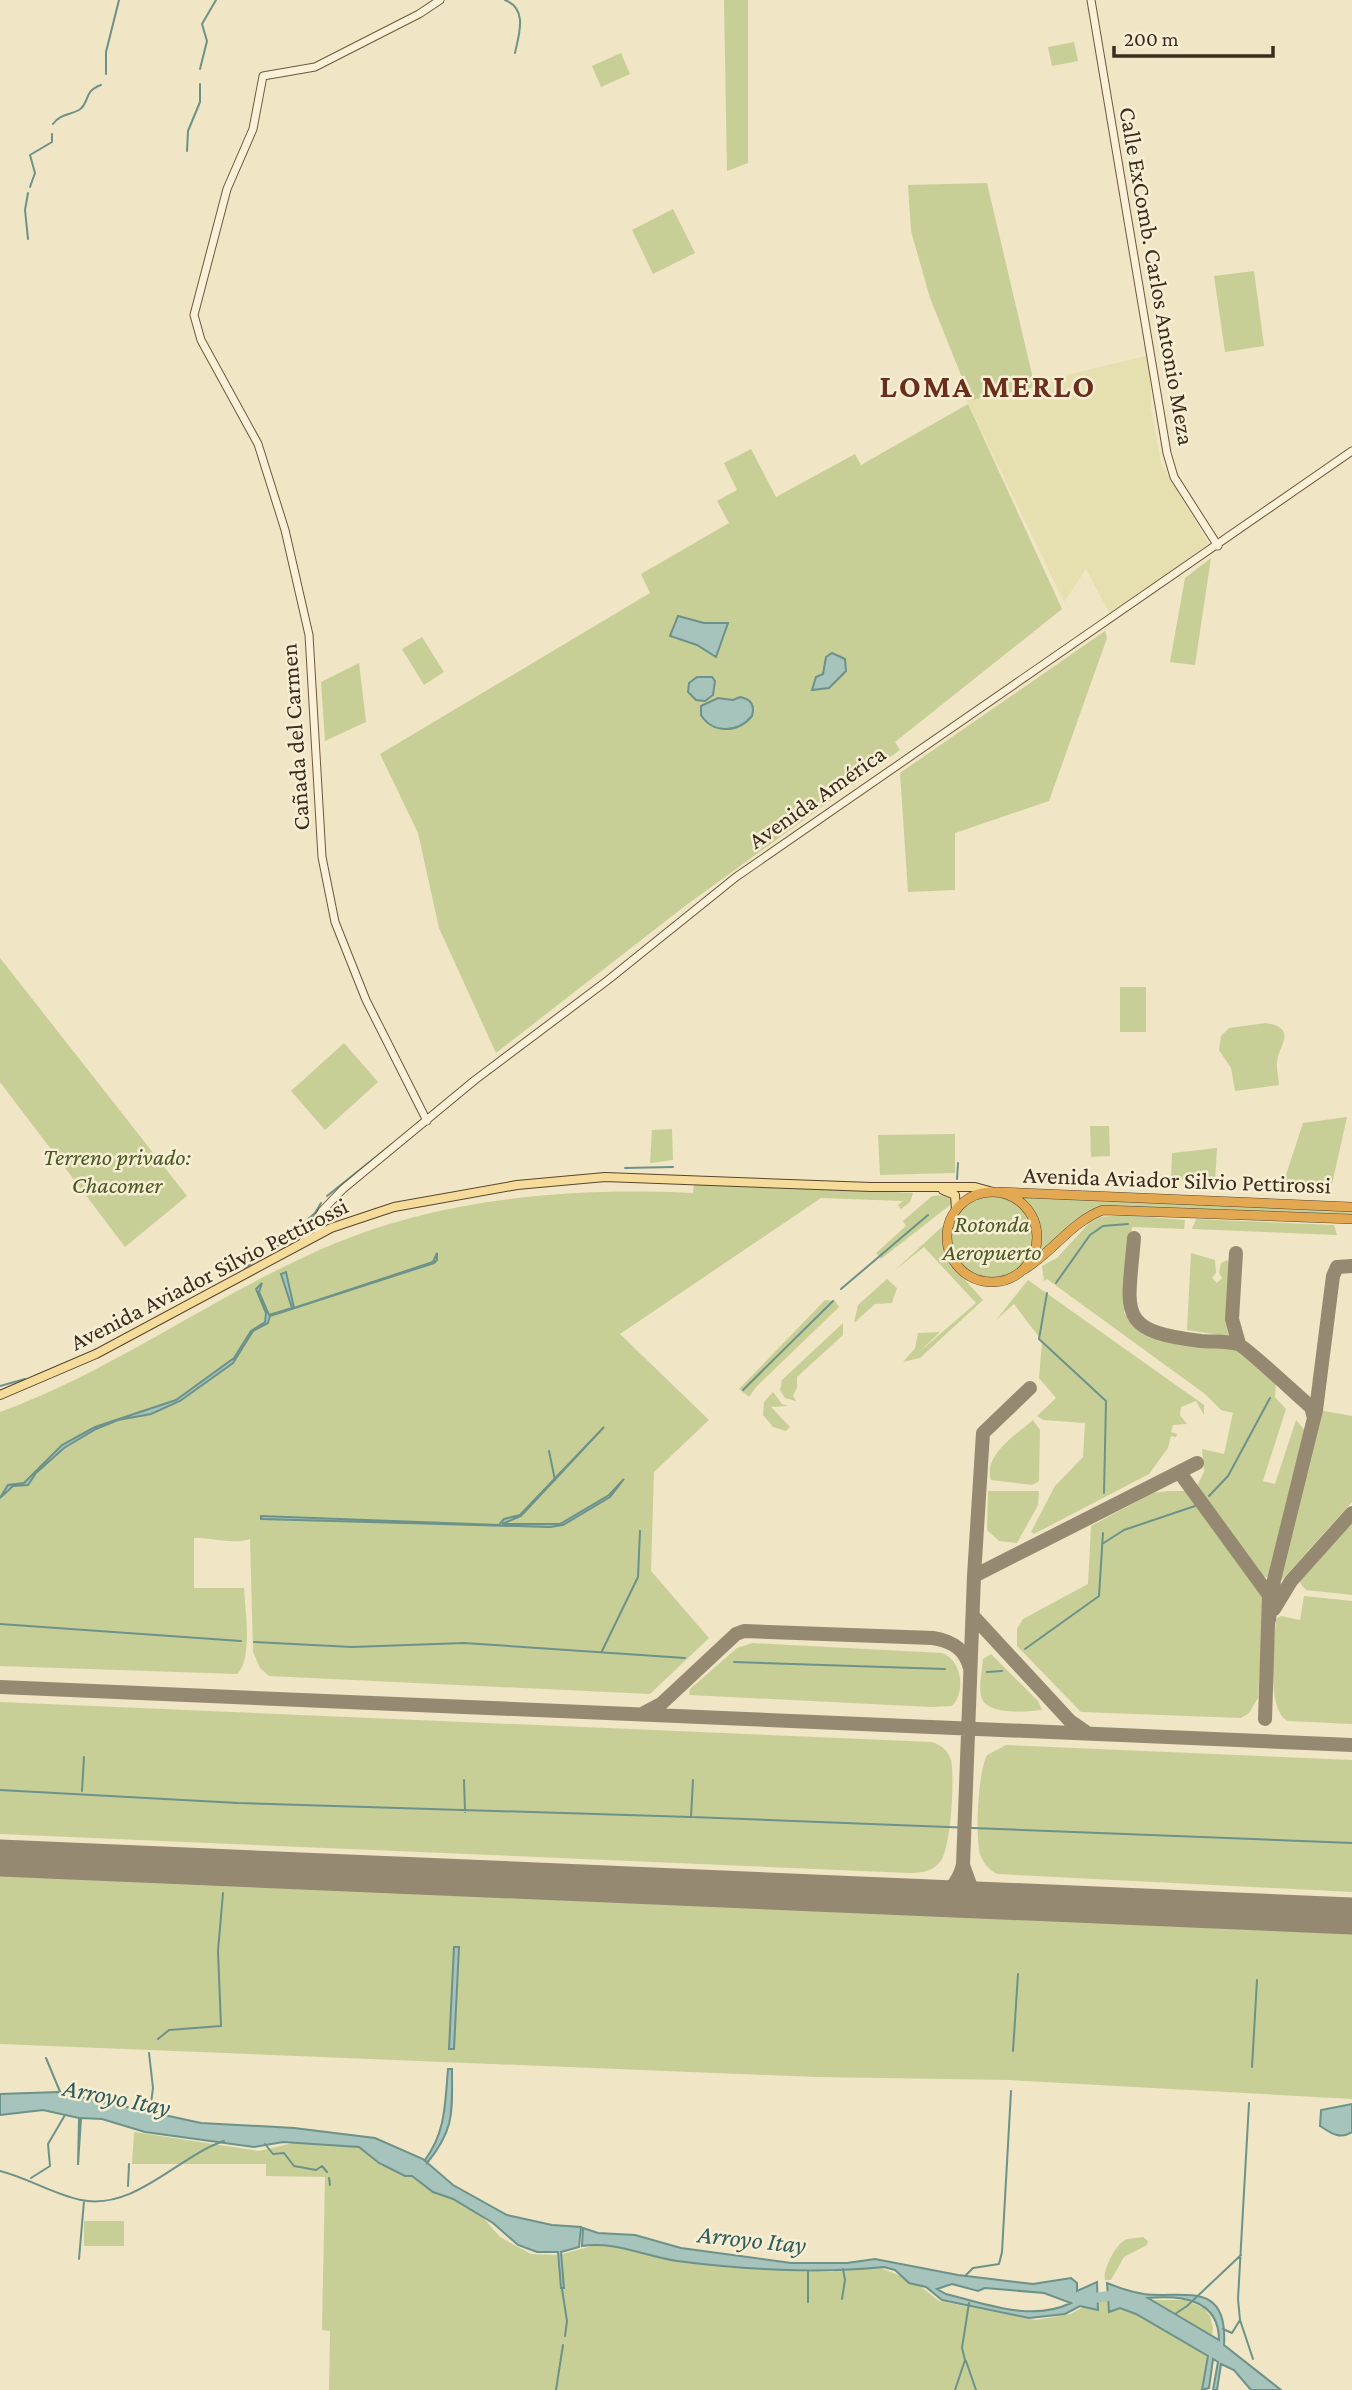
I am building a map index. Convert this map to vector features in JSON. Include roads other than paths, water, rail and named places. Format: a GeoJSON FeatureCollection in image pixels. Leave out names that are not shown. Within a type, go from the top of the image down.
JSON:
{"type":"FeatureCollection","features":[{"type":"Feature","properties":{"kind":"highway","name":"Avenida Aviador Silvio Pettirossi"},"geometry":{"type":"LineString","coordinates":[[996,1192],[1352,1207]]}},
{"type":"Feature","properties":{"kind":"highway"},"geometry":{"type":"LineString","coordinates":[[996,1192],[1025,1206],[1036,1227],[1035,1250],[1023,1270],[1009,1279],[989,1282],[979,1280],[962,1270],[950,1252],[948,1242],[950,1221],[956,1210],[973,1196],[996,1192]]}},
{"type":"Feature","properties":{"kind":"highway","name":"Avenida Aviador Silvio Pettirossi"},"geometry":{"type":"LineString","coordinates":[[1023,1270],[1040,1260],[1087,1217],[1102,1210],[1352,1219]]}},
{"type":"Feature","properties":{"kind":"main road","name":"Avenida Aviador Silvio Pettirossi"},"geometry":{"type":"LineString","coordinates":[[0,1395],[96,1354],[318,1234],[394,1207],[517,1185],[595,1177],[975,1188],[996,1192]]}},
{"type":"Feature","properties":{"kind":"main road"},"geometry":{"type":"LineString","coordinates":[[941,1189],[955,1195],[956,1210]]}},
{"type":"Feature","properties":{"kind":"street","name":"Cañada del Carmen"},"geometry":{"type":"LineString","coordinates":[[427,1121],[366,1000],[335,922],[322,857],[313,680],[305,616],[266,463],[243,413],[206,349],[195,323],[195,305],[227,189],[253,129],[263,76],[315,67],[419,14],[440,0]]}},
{"type":"Feature","properties":{"kind":"street","name":"Calle ExComb. Carlos Antonio Meza"},"geometry":{"type":"LineString","coordinates":[[1091,0],[1167,453],[1174,477],[1218,546]]}},
{"type":"Feature","properties":{"kind":"street","name":"Avenida América"},"geometry":{"type":"LineString","coordinates":[[302,1242],[327,1204],[475,1080],[608,980],[744,871],[1352,451]]}},
{"type":"Feature","properties":{"kind":"street"},"geometry":{"type":"LineString","coordinates":[[318,1234],[327,1204]]}},
{"type":"Feature","properties":{"kind":"water"},"geometry":{"type":"Polygon","coordinates":[[[678,616],[704,623],[728,623],[716,657],[697,645],[670,636],[678,616]]]}},
{"type":"Feature","properties":{"kind":"water"},"geometry":{"type":"Polygon","coordinates":[[[832,653],[845,659],[846,671],[829,688],[812,690],[816,677],[823,674],[826,657],[832,653]]]}},
{"type":"Feature","properties":{"kind":"water"},"geometry":{"type":"Polygon","coordinates":[[[697,677],[712,677],[715,681],[713,695],[705,701],[696,700],[688,692],[689,683],[697,677]]]}},
{"type":"Feature","properties":{"kind":"water"},"geometry":{"type":"Polygon","coordinates":[[[740,697],[747,699],[753,709],[752,716],[740,726],[719,728],[712,726],[701,715],[701,706],[718,698],[733,700],[740,697]]]}},
{"type":"Feature","properties":{"kind":"water"},"geometry":{"type":"Polygon","coordinates":[[[437,1253],[434,1263],[270,1316],[268,1323],[253,1331],[233,1363],[180,1401],[151,1414],[118,1420],[96,1429],[64,1448],[36,1473],[28,1485],[13,1486],[0,1498],[8,1485],[24,1483],[62,1445],[95,1427],[176,1400],[234,1358],[251,1331],[265,1322],[266,1313],[256,1289],[262,1283],[259,1292],[269,1315],[292,1308],[281,1274],[286,1272],[294,1308],[433,1262],[437,1253]]]}},
{"type":"Feature","properties":{"kind":"water"},"geometry":{"type":"Polygon","coordinates":[[[604,1427],[521,1516],[502,1524],[560,1524],[609,1495],[624,1479],[610,1497],[563,1525],[550,1527],[261,1519],[261,1516],[499,1525],[504,1519],[520,1515],[604,1427]]]}},
{"type":"Feature","properties":{"kind":"water"},"geometry":{"type":"Polygon","coordinates":[[[454,1947],[459,1947],[454,2049],[449,2049],[454,1947]]]}},
{"type":"Feature","properties":{"kind":"water"},"geometry":{"type":"Polygon","coordinates":[[[448,2069],[452,2069],[450,2119],[443,2140],[427,2163],[425,2160],[441,2128],[448,2069]]]}},
{"type":"Feature","properties":{"kind":"water"},"geometry":{"type":"Polygon","coordinates":[[[58,2092],[201,2123],[294,2128],[375,2138],[423,2159],[453,2185],[507,2215],[552,2225],[581,2227],[579,2247],[561,2252],[564,2288],[561,2288],[558,2252],[537,2252],[518,2245],[493,2223],[453,2199],[433,2192],[412,2176],[405,2176],[379,2163],[359,2147],[283,2142],[254,2147],[145,2132],[102,2119],[81,2118],[78,2165],[79,2118],[43,2110],[0,2115],[0,2094],[58,2092]]]}},
{"type":"Feature","properties":{"kind":"water"},"geometry":{"type":"Polygon","coordinates":[[[1352,2104],[1352,2132],[1339,2135],[1320,2126],[1321,2110],[1352,2104]]]}},
{"type":"Feature","properties":{"kind":"water"},"geometry":{"type":"Polygon","coordinates":[[[583,2228],[598,2233],[635,2235],[681,2248],[791,2263],[847,2263],[875,2259],[958,2275],[1033,2284],[1071,2278],[1077,2283],[1077,2291],[1097,2282],[1098,2310],[1080,2306],[1065,2314],[1029,2318],[942,2300],[926,2287],[909,2283],[895,2270],[884,2267],[806,2271],[755,2269],[677,2261],[606,2246],[582,2246],[583,2228]],[[952,2284],[937,2289],[977,2302],[1025,2311],[1040,2311],[1071,2303],[1044,2293],[985,2288],[978,2291],[952,2284]]]}},
{"type":"Feature","properties":{"kind":"water"},"geometry":{"type":"Polygon","coordinates":[[[1107,2283],[1139,2293],[1188,2295],[1211,2301],[1219,2310],[1224,2345],[1281,2390],[1251,2390],[1234,2370],[1221,2364],[1217,2390],[1213,2390],[1218,2362],[1213,2359],[1209,2388],[1202,2390],[1208,2356],[1136,2314],[1120,2308],[1109,2312],[1107,2283]],[[1148,2298],[1219,2340],[1213,2316],[1196,2302],[1148,2298]]]}},
{"type":"Feature","properties":{"kind":"waterway"},"geometry":{"type":"LineString","coordinates":[[106,74],[106,52],[119,0]]}},
{"type":"Feature","properties":{"kind":"waterway"},"geometry":{"type":"LineString","coordinates":[[200,69],[207,41],[202,24],[216,0]]}},
{"type":"Feature","properties":{"kind":"waterway"},"geometry":{"type":"LineString","coordinates":[[505,0],[517,9],[519,16],[520,30],[515,53]]}},
{"type":"Feature","properties":{"kind":"waterway"},"geometry":{"type":"LineString","coordinates":[[187,151],[188,131],[200,102],[200,84]]}},
{"type":"Feature","properties":{"kind":"waterway"},"geometry":{"type":"LineString","coordinates":[[53,124],[62,116],[79,110],[92,90],[101,85]]}},
{"type":"Feature","properties":{"kind":"waterway"},"geometry":{"type":"LineString","coordinates":[[30,187],[35,173],[30,155],[52,142],[52,134]]}},
{"type":"Feature","properties":{"kind":"waterway"},"geometry":{"type":"LineString","coordinates":[[28,193],[25,210],[28,239]]}},
{"type":"Feature","properties":{"kind":"waterway"},"geometry":{"type":"LineString","coordinates":[[327,1196],[392,1144]]}},
{"type":"Feature","properties":{"kind":"waterway"},"geometry":{"type":"LineString","coordinates":[[957,1179],[958,1163]]}},
{"type":"Feature","properties":{"kind":"waterway"},"geometry":{"type":"LineString","coordinates":[[625,1168],[673,1167]]}},
{"type":"Feature","properties":{"kind":"waterway"},"geometry":{"type":"LineString","coordinates":[[272,1251],[315,1213],[321,1203]]}},
{"type":"Feature","properties":{"kind":"waterway"},"geometry":{"type":"LineString","coordinates":[[841,1289],[928,1215]]}},
{"type":"Feature","properties":{"kind":"waterway"},"geometry":{"type":"LineString","coordinates":[[1056,1283],[1090,1235],[1103,1226],[1128,1224]]}},
{"type":"Feature","properties":{"kind":"waterway"},"geometry":{"type":"LineString","coordinates":[[245,1269],[260,1256]]}},
{"type":"Feature","properties":{"kind":"waterway"},"geometry":{"type":"LineString","coordinates":[[1047,1293],[1039,1339],[1106,1401],[1104,1493]]}},
{"type":"Feature","properties":{"kind":"waterway"},"geometry":{"type":"LineString","coordinates":[[743,1390],[833,1301]]}},
{"type":"Feature","properties":{"kind":"waterway"},"geometry":{"type":"LineString","coordinates":[[35,1376],[97,1349]]}},
{"type":"Feature","properties":{"kind":"waterway"},"geometry":{"type":"LineString","coordinates":[[0,1386],[25,1379]]}},
{"type":"Feature","properties":{"kind":"waterway"},"geometry":{"type":"LineString","coordinates":[[1209,1496],[1228,1476],[1270,1398]]}},
{"type":"Feature","properties":{"kind":"waterway"},"geometry":{"type":"LineString","coordinates":[[549,1451],[555,1480]]}},
{"type":"Feature","properties":{"kind":"waterway"},"geometry":{"type":"LineString","coordinates":[[1102,1544],[1124,1530],[1195,1506]]}},
{"type":"Feature","properties":{"kind":"waterway"},"geometry":{"type":"LineString","coordinates":[[602,1651],[638,1577],[640,1531]]}},
{"type":"Feature","properties":{"kind":"waterway"},"geometry":{"type":"LineString","coordinates":[[1025,1649],[1099,1596],[1103,1533]]}},
{"type":"Feature","properties":{"kind":"waterway"},"geometry":{"type":"LineString","coordinates":[[0,1624],[241,1641]]}},
{"type":"Feature","properties":{"kind":"waterway"},"geometry":{"type":"LineString","coordinates":[[254,1642],[352,1647],[464,1643],[685,1658]]}},
{"type":"Feature","properties":{"kind":"waterway"},"geometry":{"type":"LineString","coordinates":[[734,1662],[945,1669]]}},
{"type":"Feature","properties":{"kind":"waterway"},"geometry":{"type":"LineString","coordinates":[[987,1672],[1002,1671]]}},
{"type":"Feature","properties":{"kind":"waterway"},"geometry":{"type":"LineString","coordinates":[[82,1791],[84,1757]]}},
{"type":"Feature","properties":{"kind":"waterway"},"geometry":{"type":"LineString","coordinates":[[464,1780],[465,1812]]}},
{"type":"Feature","properties":{"kind":"waterway"},"geometry":{"type":"LineString","coordinates":[[0,1790],[238,1803],[691,1817],[693,1780]]}},
{"type":"Feature","properties":{"kind":"waterway"},"geometry":{"type":"LineString","coordinates":[[692,1817],[1352,1843]]}},
{"type":"Feature","properties":{"kind":"waterway"},"geometry":{"type":"LineString","coordinates":[[158,2039],[169,2030],[221,2026],[218,1951],[223,1893]]}},
{"type":"Feature","properties":{"kind":"waterway"},"geometry":{"type":"LineString","coordinates":[[1013,2051],[1018,1974]]}},
{"type":"Feature","properties":{"kind":"waterway"},"geometry":{"type":"LineString","coordinates":[[1252,2067],[1257,1980]]}},
{"type":"Feature","properties":{"kind":"waterway"},"geometry":{"type":"LineString","coordinates":[[149,2053],[153,2088],[150,2111]]}},
{"type":"Feature","properties":{"kind":"waterway"},"geometry":{"type":"LineString","coordinates":[[46,2058],[61,2094]]}},
{"type":"Feature","properties":{"kind":"waterway"},"geometry":{"type":"LineString","coordinates":[[965,2276],[973,2268],[999,2264],[1002,2252],[1011,2091]]}},
{"type":"Feature","properties":{"kind":"waterway"},"geometry":{"type":"LineString","coordinates":[[1223,2329],[1232,2333],[1240,2320],[1238,2299],[1249,2103]]}},
{"type":"Feature","properties":{"kind":"waterway"},"geometry":{"type":"LineString","coordinates":[[31,2178],[50,2166],[48,2144],[65,2115]]}},
{"type":"Feature","properties":{"kind":"waterway","name":"Arroyo Itay"},"geometry":{"type":"LineString","coordinates":[[0,2171],[81,2200],[101,2201],[120,2198],[138,2190],[207,2148],[224,2141]]}},
{"type":"Feature","properties":{"kind":"waterway"},"geometry":{"type":"LineString","coordinates":[[265,2144],[273,2154],[284,2153],[294,2166],[316,2170],[322,2166],[327,2172]]}},
{"type":"Feature","properties":{"kind":"waterway"},"geometry":{"type":"LineString","coordinates":[[128,2186],[129,2164]]}},
{"type":"Feature","properties":{"kind":"waterway"},"geometry":{"type":"LineString","coordinates":[[329,2178],[330,2185]]}},
{"type":"Feature","properties":{"kind":"waterway"},"geometry":{"type":"LineString","coordinates":[[79,2259],[84,2201]]}},
{"type":"Feature","properties":{"kind":"waterway"},"geometry":{"type":"LineString","coordinates":[[1175,2314],[1241,2255]]}},
{"type":"Feature","properties":{"kind":"waterway"},"geometry":{"type":"LineString","coordinates":[[842,2299],[845,2280],[843,2269]]}},
{"type":"Feature","properties":{"kind":"waterway"},"geometry":{"type":"LineString","coordinates":[[808,2272],[808,2302]]}},
{"type":"Feature","properties":{"kind":"waterway"},"geometry":{"type":"LineString","coordinates":[[562,2289],[567,2321],[565,2336]]}},
{"type":"Feature","properties":{"kind":"waterway","name":"Arroyo Itay"},"geometry":{"type":"LineString","coordinates":[[1085,2299],[1118,2295]]}},
{"type":"Feature","properties":{"kind":"waterway"},"geometry":{"type":"LineString","coordinates":[[955,2390],[965,2360],[962,2348],[969,2303]]}},
{"type":"Feature","properties":{"kind":"waterway"},"geometry":{"type":"LineString","coordinates":[[1240,2320],[1253,2359]]}},
{"type":"Feature","properties":{"kind":"waterway"},"geometry":{"type":"LineString","coordinates":[[556,2390],[563,2345]]}},
{"type":"Feature","properties":{"kind":"waterway"},"geometry":{"type":"LineString","coordinates":[[966,2361],[976,2390]]}},
{"type":"Feature","properties":{"kind":"district","name":"LOMA MERLO"},"geometry":{"type":"Point","coordinates":[988,386]}},
{"type":"Feature","properties":{"kind":"park label","name":"Terreno privado: Chacomer"},"geometry":{"type":"Point","coordinates":[117,1171]}},
{"type":"Feature","properties":{"kind":"park label","name":"Rotonda Aeropuerto"},"geometry":{"type":"Point","coordinates":[992,1238]}}]}
